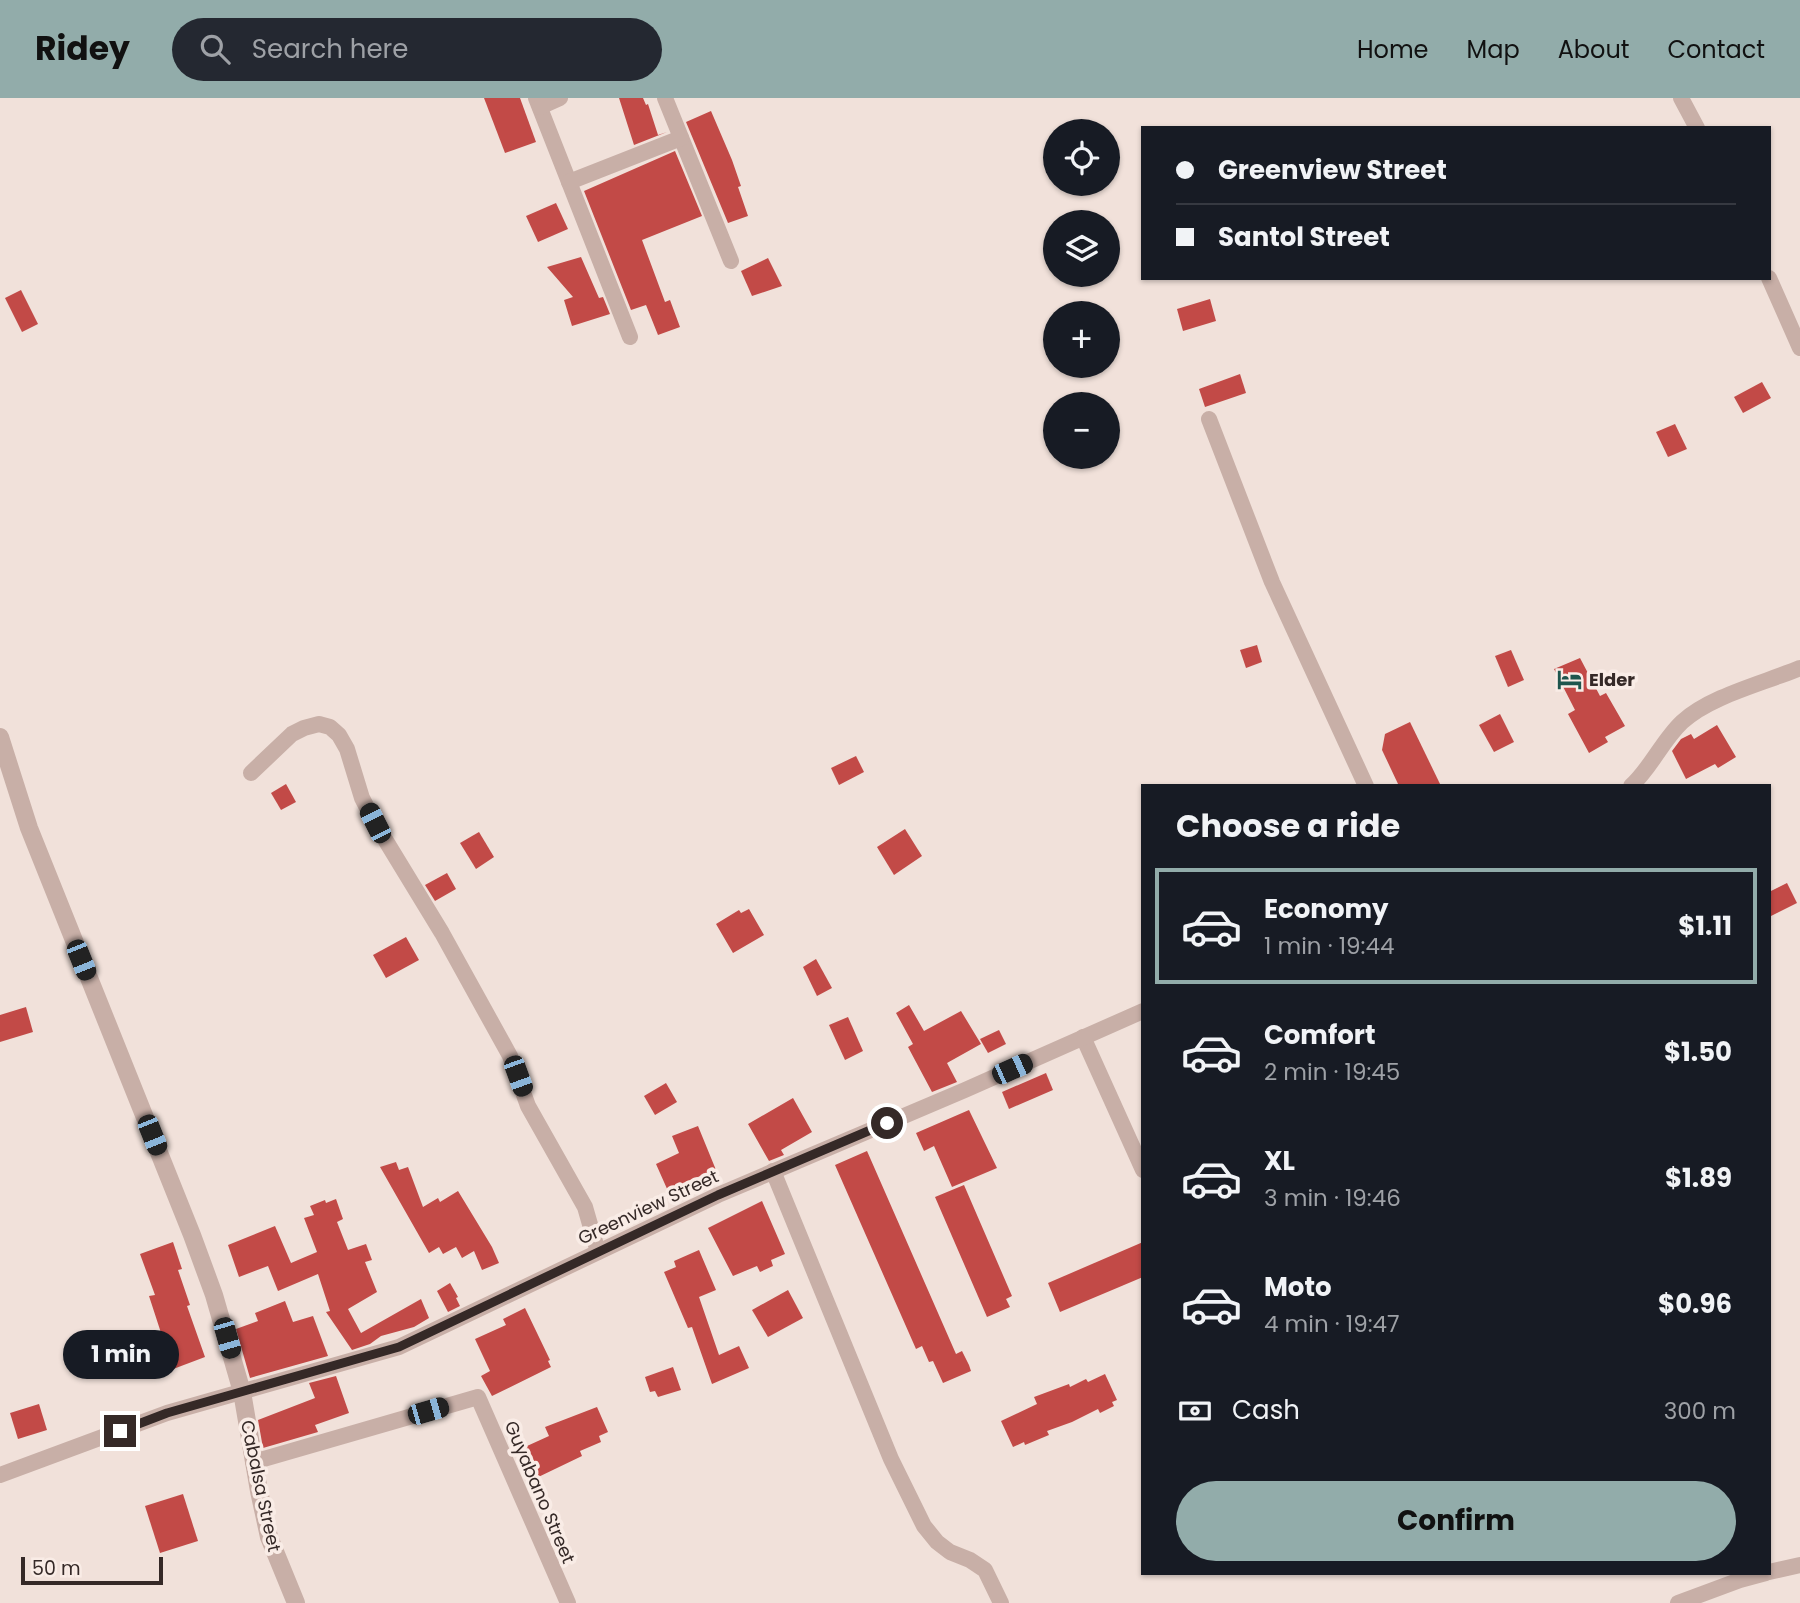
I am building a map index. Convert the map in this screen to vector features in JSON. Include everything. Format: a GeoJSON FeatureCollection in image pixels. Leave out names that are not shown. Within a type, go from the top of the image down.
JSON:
{"type":"FeatureCollection","features":[{"type":"Feature","properties":{"kind":"street"},"geometry":{"type":"LineString","coordinates":[[560,98],[538,102],[630,337]]}},
{"type":"Feature","properties":{"kind":"street"},"geometry":{"type":"LineString","coordinates":[[665,98],[731,261]]}},
{"type":"Feature","properties":{"kind":"street"},"geometry":{"type":"LineString","coordinates":[[1681,98],[1696,126]]}},
{"type":"Feature","properties":{"kind":"street"},"geometry":{"type":"LineString","coordinates":[[569,182],[681,138]]}},
{"type":"Feature","properties":{"kind":"street"},"geometry":{"type":"LineString","coordinates":[[1770,280],[1800,348]]}},
{"type":"Feature","properties":{"kind":"street"},"geometry":{"type":"LineString","coordinates":[[1209,419],[1272,582],[1365,784]]}},
{"type":"Feature","properties":{"kind":"street"},"geometry":{"type":"LineString","coordinates":[[1633,784],[1683,721],[1718,701],[1800,668]]}},
{"type":"Feature","properties":{"kind":"street"},"geometry":{"type":"LineString","coordinates":[[251,773],[292,734],[304,728],[319,724],[330,727],[339,735],[347,749],[362,798],[375,823],[442,933],[510,1056],[528,1106],[585,1207],[598,1252]]}},
{"type":"Feature","properties":{"kind":"street","name":"Cabalsa Street"},"geometry":{"type":"LineString","coordinates":[[0,737],[29,828],[214,1294],[242,1392],[253,1462],[270,1537],[296,1603]]}},
{"type":"Feature","properties":{"kind":"street","name":"Greenview Street"},"geometry":{"type":"LineString","coordinates":[[0,1475],[167,1413],[399,1347],[773,1171],[1141,1012]]}},
{"type":"Feature","properties":{"kind":"street"},"geometry":{"type":"LineString","coordinates":[[1083,1037],[1141,1166]]}},
{"type":"Feature","properties":{"kind":"street"},"geometry":{"type":"LineString","coordinates":[[773,1171],[891,1459],[924,1526],[937,1542],[950,1552],[985,1570],[1001,1603]]}},
{"type":"Feature","properties":{"kind":"street","name":"Guyabano Street"},"geometry":{"type":"LineString","coordinates":[[253,1462],[478,1397],[568,1603]]}},
{"type":"Feature","properties":{"kind":"street"},"geometry":{"type":"LineString","coordinates":[[1771,1572],[1800,1565]]}},
{"type":"Feature","properties":{"kind":"street"},"geometry":{"type":"LineString","coordinates":[[1678,1603],[1760,1575]]}},
{"type":"Feature","properties":{"kind":"building"},"geometry":{"type":"Polygon","coordinates":[[[484,98],[520,98],[536,142],[505,153],[484,98]]]}},
{"type":"Feature","properties":{"kind":"building"},"geometry":{"type":"Polygon","coordinates":[[[619,98],[643,98],[646,105],[648,104],[658,135],[667,132],[634,145],[619,98]]]}},
{"type":"Feature","properties":{"kind":"building"},"geometry":{"type":"Polygon","coordinates":[[[711,111],[732,160],[748,216],[728,223],[686,122],[711,111]]]}},
{"type":"Feature","properties":{"kind":"building"},"geometry":{"type":"Polygon","coordinates":[[[675,151],[702,216],[642,240],[665,302],[670,300],[680,327],[658,335],[646,305],[631,310],[584,191],[675,151]]]}},
{"type":"Feature","properties":{"kind":"building"},"geometry":{"type":"Polygon","coordinates":[[[556,203],[568,229],[538,242],[526,216],[556,203]]]}},
{"type":"Feature","properties":{"kind":"building"},"geometry":{"type":"Polygon","coordinates":[[[581,257],[599,298],[603,297],[610,314],[572,326],[564,300],[573,297],[547,267],[581,257]]]}},
{"type":"Feature","properties":{"kind":"building"},"geometry":{"type":"Polygon","coordinates":[[[768,258],[782,286],[752,296],[741,271],[768,258]]]}},
{"type":"Feature","properties":{"kind":"building"},"geometry":{"type":"Polygon","coordinates":[[[21,290],[38,324],[22,332],[5,298],[21,290]]]}},
{"type":"Feature","properties":{"kind":"building"},"geometry":{"type":"Polygon","coordinates":[[[1210,299],[1216,321],[1183,331],[1177,309],[1210,299]]]}},
{"type":"Feature","properties":{"kind":"building"},"geometry":{"type":"Polygon","coordinates":[[[1240,374],[1246,393],[1205,407],[1199,389],[1240,374]]]}},
{"type":"Feature","properties":{"kind":"building"},"geometry":{"type":"Polygon","coordinates":[[[1762,382],[1771,398],[1743,413],[1734,397],[1762,382]]]}},
{"type":"Feature","properties":{"kind":"building"},"geometry":{"type":"Polygon","coordinates":[[[1675,424],[1687,449],[1668,457],[1656,432],[1675,424]]]}},
{"type":"Feature","properties":{"kind":"building"},"geometry":{"type":"Polygon","coordinates":[[[1257,645],[1262,662],[1246,668],[1240,650],[1257,645]]]}},
{"type":"Feature","properties":{"kind":"building"},"geometry":{"type":"Polygon","coordinates":[[[1511,650],[1524,680],[1508,687],[1495,656],[1511,650]]]}},
{"type":"Feature","properties":{"kind":"building"},"geometry":{"type":"Polygon","coordinates":[[[1580,658],[1600,696],[1606,693],[1625,726],[1605,737],[1608,742],[1589,753],[1568,714],[1575,710],[1554,669],[1580,658]]]}},
{"type":"Feature","properties":{"kind":"building"},"geometry":{"type":"Polygon","coordinates":[[[1500,714],[1514,742],[1494,752],[1479,725],[1500,714]]]}},
{"type":"Feature","properties":{"kind":"building"},"geometry":{"type":"Polygon","coordinates":[[[1410,722],[1440,784],[1398,784],[1382,750],[1385,734],[1410,722]]]}},
{"type":"Feature","properties":{"kind":"building"},"geometry":{"type":"Polygon","coordinates":[[[1717,725],[1736,757],[1718,768],[1715,764],[1686,779],[1672,751],[1681,739],[1691,734],[1694,739],[1717,725]]]}},
{"type":"Feature","properties":{"kind":"building"},"geometry":{"type":"Polygon","coordinates":[[[856,756],[864,772],[839,785],[831,768],[856,756]]]}},
{"type":"Feature","properties":{"kind":"building"},"geometry":{"type":"Polygon","coordinates":[[[286,784],[296,802],[281,810],[271,793],[286,784]]]}},
{"type":"Feature","properties":{"kind":"building"},"geometry":{"type":"Polygon","coordinates":[[[905,829],[922,856],[894,875],[877,847],[905,829]]]}},
{"type":"Feature","properties":{"kind":"building"},"geometry":{"type":"Polygon","coordinates":[[[479,832],[494,857],[476,869],[460,843],[479,832]]]}},
{"type":"Feature","properties":{"kind":"building"},"geometry":{"type":"Polygon","coordinates":[[[447,873],[456,889],[435,901],[425,885],[447,873]]]}},
{"type":"Feature","properties":{"kind":"building"},"geometry":{"type":"Polygon","coordinates":[[[1787,883],[1797,903],[1771,916],[1771,891],[1787,883]]]}},
{"type":"Feature","properties":{"kind":"building"},"geometry":{"type":"Polygon","coordinates":[[[749,909],[764,935],[733,953],[716,924],[739,910],[741,913],[749,909]]]}},
{"type":"Feature","properties":{"kind":"building"},"geometry":{"type":"Polygon","coordinates":[[[406,937],[419,960],[386,978],[373,955],[406,937]]]}},
{"type":"Feature","properties":{"kind":"building"},"geometry":{"type":"Polygon","coordinates":[[[816,959],[832,988],[817,996],[803,967],[816,959]]]}},
{"type":"Feature","properties":{"kind":"building"},"geometry":{"type":"Polygon","coordinates":[[[909,1005],[924,1031],[961,1011],[981,1044],[947,1063],[957,1082],[932,1092],[908,1047],[913,1044],[896,1013],[909,1005]]]}},
{"type":"Feature","properties":{"kind":"building"},"geometry":{"type":"Polygon","coordinates":[[[26,1007],[33,1032],[0,1042],[0,1015],[26,1007]]]}},
{"type":"Feature","properties":{"kind":"building"},"geometry":{"type":"Polygon","coordinates":[[[848,1017],[863,1051],[845,1060],[829,1025],[848,1017]]]}},
{"type":"Feature","properties":{"kind":"building"},"geometry":{"type":"Polygon","coordinates":[[[999,1030],[1006,1044],[988,1053],[980,1039],[999,1030]]]}},
{"type":"Feature","properties":{"kind":"building"},"geometry":{"type":"Polygon","coordinates":[[[1046,1073],[1053,1090],[1009,1109],[1002,1092],[1046,1073]]]}},
{"type":"Feature","properties":{"kind":"building"},"geometry":{"type":"Polygon","coordinates":[[[666,1083],[677,1102],[655,1115],[644,1096],[666,1083]]]}},
{"type":"Feature","properties":{"kind":"building"},"geometry":{"type":"Polygon","coordinates":[[[793,1098],[812,1132],[781,1150],[784,1155],[769,1161],[748,1124],[793,1098]]]}},
{"type":"Feature","properties":{"kind":"building"},"geometry":{"type":"Polygon","coordinates":[[[969,1110],[997,1168],[952,1187],[934,1146],[924,1151],[916,1133],[969,1110]]]}},
{"type":"Feature","properties":{"kind":"building"},"geometry":{"type":"Polygon","coordinates":[[[698,1126],[716,1170],[685,1182],[687,1188],[673,1195],[668,1191],[656,1164],[679,1153],[672,1136],[698,1126]]]}},
{"type":"Feature","properties":{"kind":"building"},"geometry":{"type":"Polygon","coordinates":[[[867,1151],[956,1354],[962,1351],[971,1371],[943,1383],[933,1361],[929,1362],[922,1346],[916,1349],[835,1165],[867,1151]]]}},
{"type":"Feature","properties":{"kind":"building"},"geometry":{"type":"Polygon","coordinates":[[[396,1162],[399,1170],[408,1167],[423,1207],[438,1198],[440,1202],[458,1191],[499,1263],[482,1270],[474,1251],[462,1258],[456,1247],[443,1254],[439,1247],[429,1253],[380,1167],[396,1162]]]}},
{"type":"Feature","properties":{"kind":"building"},"geometry":{"type":"Polygon","coordinates":[[[964,1185],[1012,1296],[1006,1299],[1010,1307],[987,1317],[935,1197],[964,1185]]]}},
{"type":"Feature","properties":{"kind":"building"},"geometry":{"type":"Polygon","coordinates":[[[336,1199],[343,1219],[337,1222],[348,1250],[366,1244],[372,1260],[365,1262],[377,1292],[348,1309],[361,1333],[421,1299],[429,1318],[414,1327],[381,1336],[370,1344],[352,1350],[326,1312],[330,1311],[318,1274],[278,1291],[268,1266],[239,1277],[228,1245],[275,1226],[291,1263],[317,1252],[304,1218],[314,1215],[310,1206],[336,1199]]]}},
{"type":"Feature","properties":{"kind":"building"},"geometry":{"type":"Polygon","coordinates":[[[762,1201],[785,1254],[771,1260],[773,1266],[760,1272],[757,1266],[733,1276],[708,1228],[762,1201]]]}},
{"type":"Feature","properties":{"kind":"building"},"geometry":{"type":"Polygon","coordinates":[[[173,1242],[182,1269],[178,1270],[190,1305],[187,1306],[205,1357],[160,1374],[149,1345],[163,1339],[149,1296],[155,1295],[140,1254],[173,1242]]]}},
{"type":"Feature","properties":{"kind":"building"},"geometry":{"type":"Polygon","coordinates":[[[1141,1243],[1141,1278],[1060,1312],[1048,1283],[1141,1243]]]}},
{"type":"Feature","properties":{"kind":"building"},"geometry":{"type":"Polygon","coordinates":[[[699,1250],[716,1290],[699,1297],[719,1355],[739,1346],[749,1368],[712,1384],[692,1327],[688,1328],[664,1272],[676,1267],[674,1261],[699,1250]]]}},
{"type":"Feature","properties":{"kind":"building"},"geometry":{"type":"Polygon","coordinates":[[[450,1283],[460,1306],[448,1312],[437,1291],[450,1283]]]}},
{"type":"Feature","properties":{"kind":"building"},"geometry":{"type":"Polygon","coordinates":[[[788,1290],[803,1318],[768,1337],[752,1310],[788,1290]]]}},
{"type":"Feature","properties":{"kind":"building"},"geometry":{"type":"Polygon","coordinates":[[[285,1301],[293,1322],[313,1316],[328,1356],[250,1378],[236,1329],[258,1321],[255,1313],[285,1301]]]}},
{"type":"Feature","properties":{"kind":"building"},"geometry":{"type":"Polygon","coordinates":[[[525,1308],[551,1367],[492,1396],[481,1376],[490,1371],[475,1339],[506,1325],[503,1319],[525,1308]]]}},
{"type":"Feature","properties":{"kind":"building"},"geometry":{"type":"Polygon","coordinates":[[[673,1367],[681,1390],[658,1397],[655,1391],[650,1392],[645,1377],[673,1367]]]}},
{"type":"Feature","properties":{"kind":"building"},"geometry":{"type":"Polygon","coordinates":[[[1105,1374],[1117,1400],[1112,1402],[1114,1406],[1100,1413],[1098,1409],[1047,1431],[1049,1435],[1013,1447],[1001,1421],[1037,1404],[1034,1397],[1069,1384],[1070,1387],[1086,1379],[1088,1382],[1105,1374]]]}},
{"type":"Feature","properties":{"kind":"building"},"geometry":{"type":"Polygon","coordinates":[[[336,1376],[349,1413],[315,1425],[318,1432],[263,1448],[258,1420],[315,1398],[309,1383],[336,1376]]]}},
{"type":"Feature","properties":{"kind":"building"},"geometry":{"type":"Polygon","coordinates":[[[39,1404],[47,1430],[18,1439],[10,1413],[39,1404]]]}},
{"type":"Feature","properties":{"kind":"building"},"geometry":{"type":"Polygon","coordinates":[[[597,1407],[608,1432],[599,1436],[601,1442],[580,1451],[582,1456],[530,1481],[516,1451],[549,1436],[545,1427],[597,1407]]]}},
{"type":"Feature","properties":{"kind":"building"},"geometry":{"type":"Polygon","coordinates":[[[183,1494],[198,1541],[160,1553],[145,1506],[183,1494]]]}},
{"type":"Feature","properties":{"kind":"place","name":"Elder"},"geometry":{"type":"Point","coordinates":[1569,679]}},
{"type":"Feature","properties":{"kind":"route"},"geometry":{"type":"LineString","coordinates":[[120,1431],[167,1413],[399,1347],[718,1195],[887,1123]]}}]}
